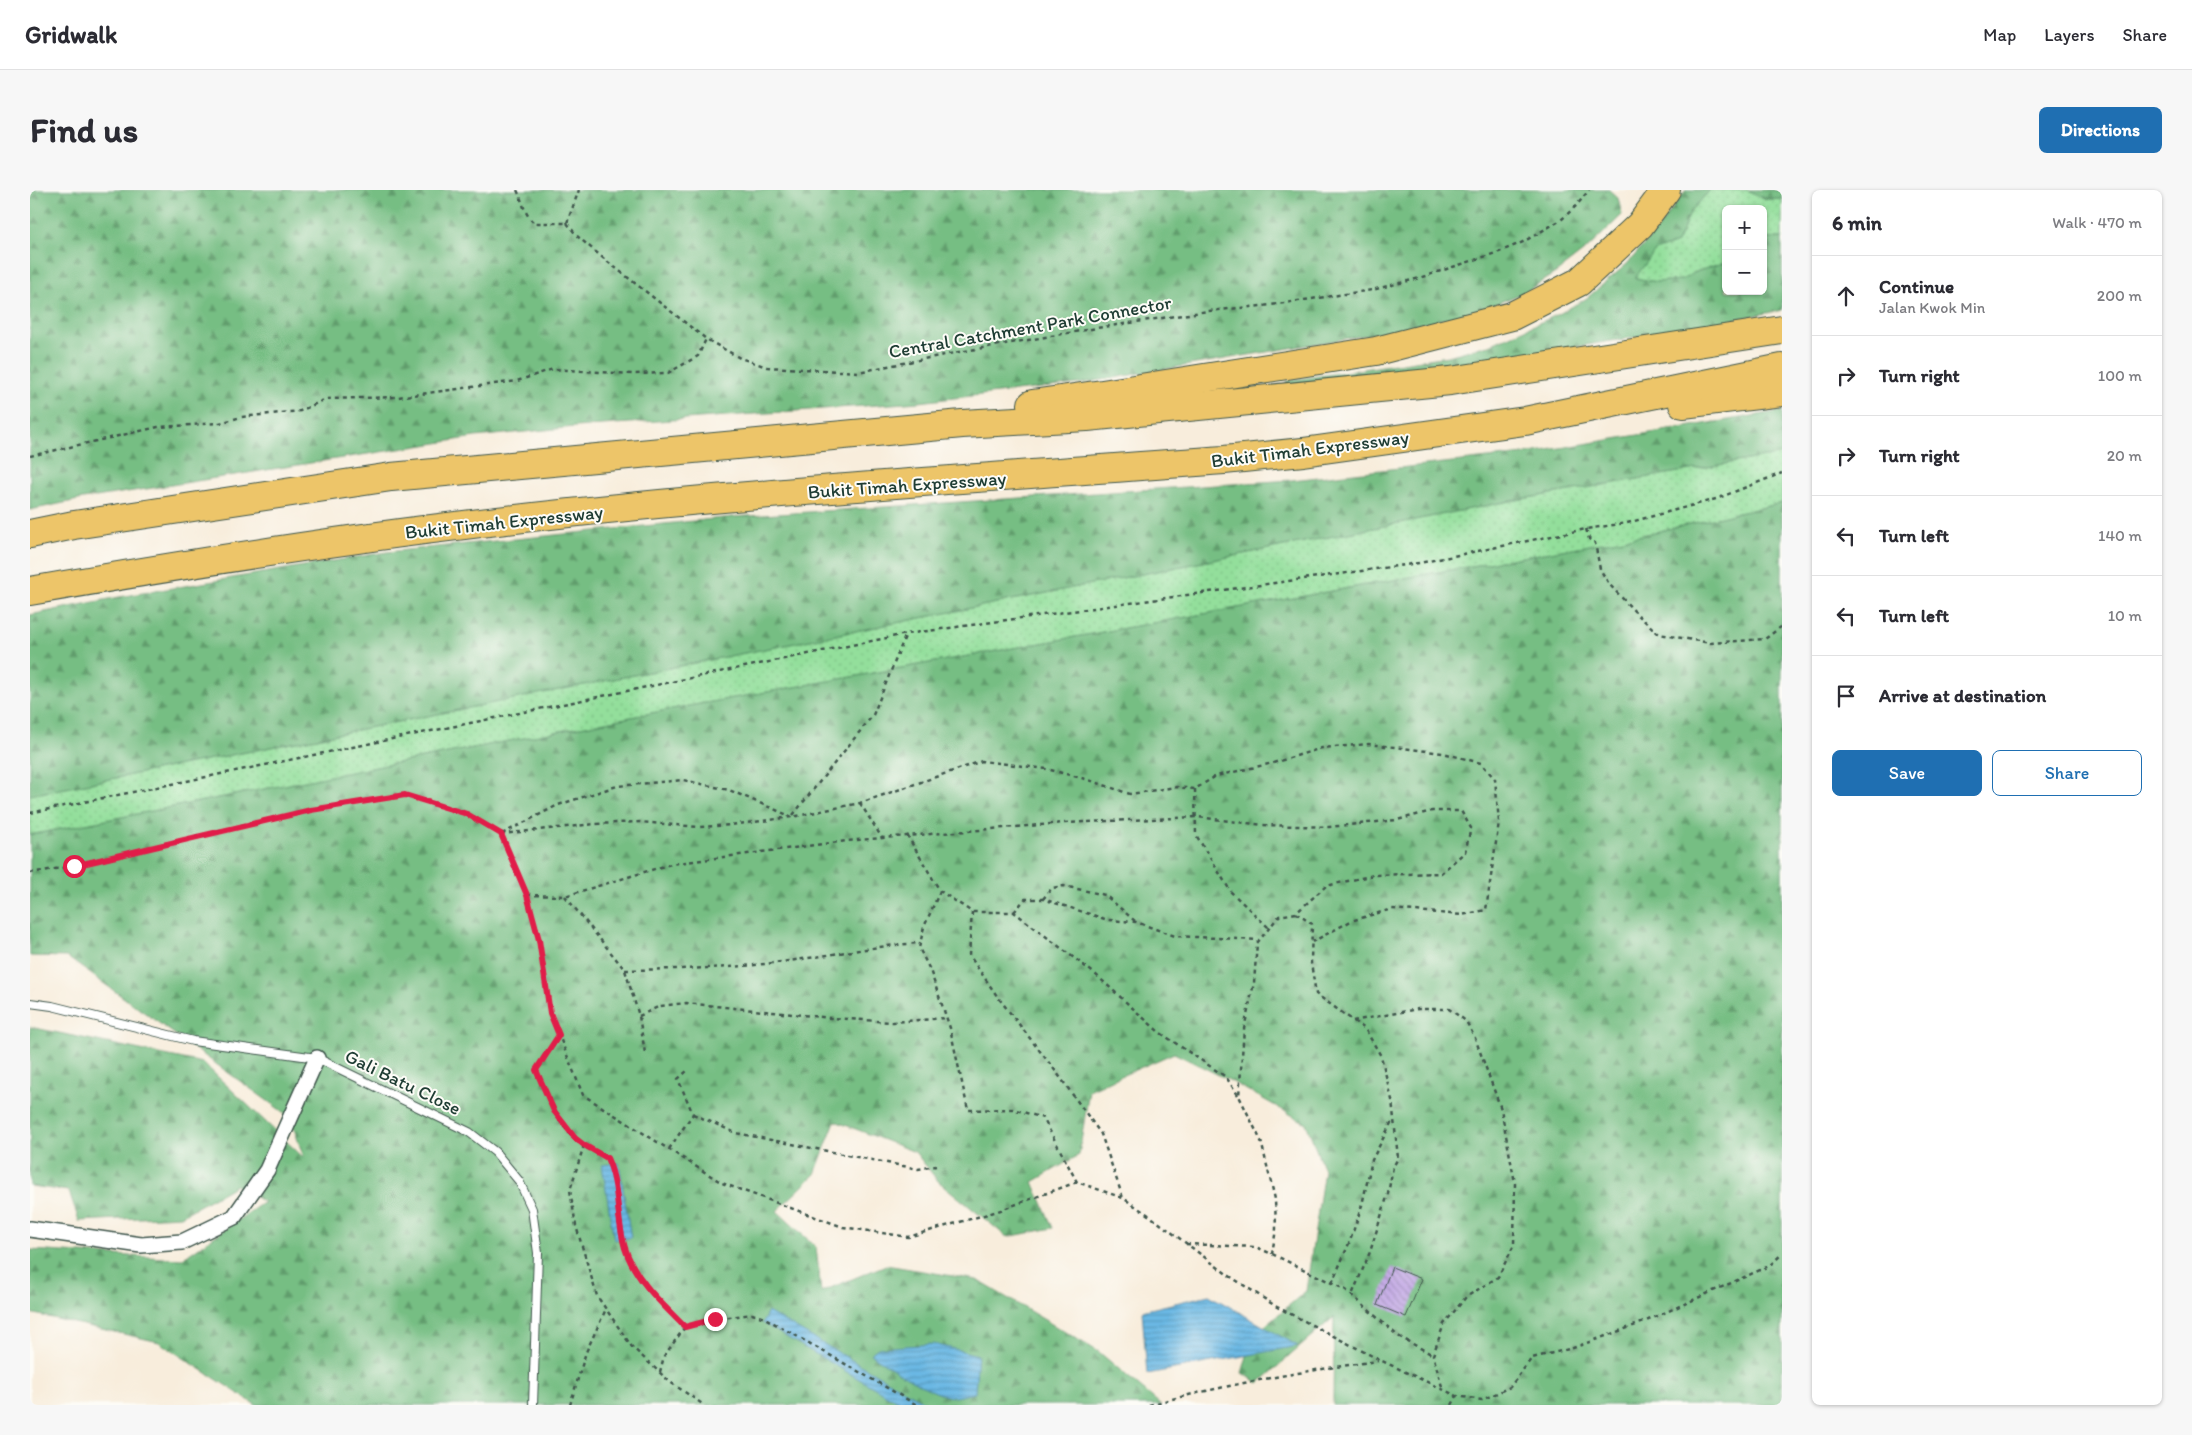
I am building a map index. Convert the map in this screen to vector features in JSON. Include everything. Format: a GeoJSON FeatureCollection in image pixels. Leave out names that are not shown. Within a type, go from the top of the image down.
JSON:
{"type":"FeatureCollection","features":[{"type":"Feature","properties":{"kind":"highway"},"geometry":{"type":"LineString","coordinates":[[962,424],[1003,407],[1102,394],[1376,351],[1512,316],[1579,282],[1640,226],[1666,190]]}},
{"type":"Feature","properties":{"kind":"highway"},"geometry":{"type":"LineString","coordinates":[[30,534],[74,524],[391,477],[962,424],[1086,417],[1450,380],[1681,347],[1782,330]]}},
{"type":"Feature","properties":{"kind":"highway","name":"Bukit Timah Expressway"},"geometry":{"type":"LineString","coordinates":[[30,591],[199,562],[450,527],[690,502],[1224,460],[1303,452],[1525,421],[1782,368]]}},
{"type":"Feature","properties":{"kind":"highway"},"geometry":{"type":"LineString","coordinates":[[1525,421],[1782,392]]}},
{"type":"Feature","properties":{"kind":"street"},"geometry":{"type":"LineString","coordinates":[[30,1229],[141,1245],[182,1242],[234,1217],[267,1170],[317,1058]]}},
{"type":"Feature","properties":{"kind":"lane","name":"Gali Batu Close"},"geometry":{"type":"LineString","coordinates":[[30,1004],[52,1006],[193,1041],[317,1058],[470,1132],[495,1152],[519,1181],[532,1209],[538,1254],[533,1405]]}},
{"type":"Feature","properties":{"kind":"path"},"geometry":{"type":"LineString","coordinates":[[517,190],[526,214],[534,223],[567,223],[579,190]]}},
{"type":"Feature","properties":{"kind":"path","name":"Central Catchment Park Connector"},"geometry":{"type":"LineString","coordinates":[[567,223],[577,236],[603,258],[706,339],[740,358],[767,367],[858,372],[959,352],[1106,327],[1208,311],[1271,305],[1372,290],[1458,266],[1522,242],[1561,220],[1589,190]]}},
{"type":"Feature","properties":{"kind":"path"},"geometry":{"type":"LineString","coordinates":[[30,456],[158,427],[220,423],[242,417],[300,411],[326,399],[398,396],[517,381],[553,369],[632,374],[668,373],[698,356],[706,339]]}},
{"type":"Feature","properties":{"kind":"path"},"geometry":{"type":"LineString","coordinates":[[30,813],[906,634],[1419,563],[1586,529],[1627,524],[1716,500],[1782,473]]}},
{"type":"Feature","properties":{"kind":"path"},"geometry":{"type":"LineString","coordinates":[[1586,529],[1589,539],[1595,543],[1600,569],[1609,584],[1637,614],[1660,634],[1710,643],[1765,639],[1782,626]]}},
{"type":"Feature","properties":{"kind":"path"},"geometry":{"type":"LineString","coordinates":[[792,816],[873,715],[906,634]]}},
{"type":"Feature","properties":{"kind":"path"},"geometry":{"type":"LineString","coordinates":[[501,834],[595,824],[640,822],[707,827],[792,816],[860,803],[982,761],[1047,769],[1089,780],[1130,794],[1176,787],[1195,789],[1216,776],[1322,748],[1369,744],[1443,753],[1481,763],[1496,778],[1499,822],[1486,910],[1462,915],[1392,909],[1351,921],[1312,942]]}},
{"type":"Feature","properties":{"kind":"path"},"geometry":{"type":"LineString","coordinates":[[501,834],[558,805],[617,786],[683,780],[729,790],[792,816]]}},
{"type":"Feature","properties":{"kind":"path"},"geometry":{"type":"LineString","coordinates":[[1195,789],[1196,835],[1231,892],[1269,928]]}},
{"type":"Feature","properties":{"kind":"path"},"geometry":{"type":"LineString","coordinates":[[30,873],[74,866],[311,810],[405,795],[467,814],[501,834],[527,895],[539,940],[550,1013],[583,1095],[722,1183],[843,1227],[908,1237],[998,1211],[1077,1182],[1122,1198],[1150,1216],[1228,1275],[1277,1307],[1380,1360],[1457,1396],[1482,1400],[1510,1387],[1532,1358],[1573,1348],[1644,1322],[1769,1266],[1782,1254]]}},
{"type":"Feature","properties":{"kind":"path"},"geometry":{"type":"LineString","coordinates":[[860,803],[882,838]]}},
{"type":"Feature","properties":{"kind":"path"},"geometry":{"type":"LineString","coordinates":[[527,895],[565,896],[671,864],[882,838],[1064,823],[1197,817],[1263,825],[1329,827],[1397,820],[1432,811],[1461,811],[1471,828],[1465,852],[1441,873],[1374,875],[1326,886],[1296,913],[1279,916],[1259,940],[1257,943],[1254,983],[1244,1029],[1239,1096]]}},
{"type":"Feature","properties":{"kind":"path"},"geometry":{"type":"LineString","coordinates":[[907,836],[940,891],[972,912],[1014,912],[1095,974],[1159,1032],[1226,1078],[1239,1096],[1261,1141],[1275,1200],[1276,1229],[1272,1254]]}},
{"type":"Feature","properties":{"kind":"path"},"geometry":{"type":"LineString","coordinates":[[1043,899],[1052,888],[1064,886],[1105,895],[1136,922]]}},
{"type":"Feature","properties":{"kind":"path"},"geometry":{"type":"LineString","coordinates":[[940,891],[924,927],[919,948],[930,970],[947,1018],[968,1110],[1013,1109],[1043,1118],[1077,1182]]}},
{"type":"Feature","properties":{"kind":"path"},"geometry":{"type":"LineString","coordinates":[[565,896],[625,970],[639,1016],[645,1053]]}},
{"type":"Feature","properties":{"kind":"path"},"geometry":{"type":"LineString","coordinates":[[1014,912],[1024,899],[1043,899],[1108,920],[1136,922],[1175,936],[1259,940]]}},
{"type":"Feature","properties":{"kind":"path"},"geometry":{"type":"LineString","coordinates":[[972,912],[969,955],[997,996],[1057,1073],[1101,1134],[1122,1198]]}},
{"type":"Feature","properties":{"kind":"path"},"geometry":{"type":"LineString","coordinates":[[1296,913],[1312,924],[1311,964],[1316,994],[1365,1029],[1381,1056],[1392,1100],[1398,1158],[1393,1167],[1388,1194],[1370,1252],[1352,1295]]}},
{"type":"Feature","properties":{"kind":"path"},"geometry":{"type":"LineString","coordinates":[[625,970],[688,969],[773,963],[886,946],[920,944]]}},
{"type":"Feature","properties":{"kind":"path"},"geometry":{"type":"LineString","coordinates":[[639,1016],[660,1006],[686,1003],[832,1018],[893,1022],[947,1018]]}},
{"type":"Feature","properties":{"kind":"path"},"geometry":{"type":"LineString","coordinates":[[1353,1021],[1418,1009],[1449,1009],[1466,1021],[1475,1038],[1501,1109],[1515,1183],[1514,1245],[1498,1277],[1466,1297],[1444,1324],[1433,1356],[1443,1390]]}},
{"type":"Feature","properties":{"kind":"path"},"geometry":{"type":"LineString","coordinates":[[559,1035],[536,1070],[554,1111],[584,1145],[607,1158],[610,1164],[626,1250],[641,1280],[685,1327]]}},
{"type":"Feature","properties":{"kind":"path"},"geometry":{"type":"LineString","coordinates":[[688,1070],[678,1079],[693,1114],[736,1133],[918,1169],[936,1166]]}},
{"type":"Feature","properties":{"kind":"path"},"geometry":{"type":"LineString","coordinates":[[669,1149],[693,1114]]}},
{"type":"Feature","properties":{"kind":"path"},"geometry":{"type":"LineString","coordinates":[[1332,1283],[1356,1223],[1372,1160],[1393,1119]]}},
{"type":"Feature","properties":{"kind":"path"},"geometry":{"type":"LineString","coordinates":[[584,1145],[570,1190],[576,1226],[597,1296],[632,1347],[660,1372],[704,1405]]}},
{"type":"Feature","properties":{"kind":"path"},"geometry":{"type":"LineString","coordinates":[[1186,1244],[1256,1247],[1272,1254],[1332,1283],[1352,1295],[1398,1336],[1433,1356]]}},
{"type":"Feature","properties":{"kind":"path"},"geometry":{"type":"LineString","coordinates":[[570,1405],[586,1352],[606,1309]]}},
{"type":"Feature","properties":{"kind":"path"},"geometry":{"type":"LineString","coordinates":[[660,1372],[664,1356],[685,1327],[752,1314],[765,1318],[917,1405]]}},
{"type":"Feature","properties":{"kind":"path"},"geometry":{"type":"LineString","coordinates":[[1149,1405],[1192,1393],[1380,1360]]}},
{"type":"Feature","properties":{"kind":"path"},"geometry":{"type":"LineString","coordinates":[[1452,1405],[1457,1396]]}},
{"type":"Feature","properties":{"kind":"green space"},"geometry":{"type":"Polygon","coordinates":[[[30,190],[1609,190],[1618,198],[1622,215],[1588,248],[1557,272],[1525,292],[1493,305],[1453,317],[1373,334],[1077,384],[919,402],[575,427],[475,437],[83,499],[30,510],[30,190]]]}},
{"type":"Feature","properties":{"kind":"green space"},"geometry":{"type":"Polygon","coordinates":[[[1686,190],[1710,190],[1691,211],[1677,243],[1655,251],[1635,278],[1657,282],[1682,280],[1693,273],[1722,263],[1722,295],[1767,295],[1767,239],[1782,238],[1782,310],[1680,330],[1449,367],[1287,386],[1286,381],[1448,356],[1492,344],[1559,314],[1587,298],[1627,264],[1656,231],[1686,190]]]}},
{"type":"Feature","properties":{"kind":"green space"},"geometry":{"type":"Polygon","coordinates":[[[1710,190],[1747,190],[1766,199],[1782,199],[1782,238],[1767,239],[1767,205],[1722,205],[1722,236],[1720,238],[1722,240],[1722,263],[1693,273],[1682,280],[1657,282],[1634,278],[1655,251],[1677,243],[1691,211],[1710,190]]]}},
{"type":"Feature","properties":{"kind":"green space"},"geometry":{"type":"Polygon","coordinates":[[[1747,190],[1782,190],[1782,199],[1766,199],[1747,190]]]}},
{"type":"Feature","properties":{"kind":"green space"},"geometry":{"type":"Polygon","coordinates":[[[1782,411],[1782,454],[1505,502],[30,795],[30,615],[119,597],[387,552],[733,517],[1292,480],[1524,454],[1782,411]]]}},
{"type":"Feature","properties":{"kind":"green space"},"geometry":{"type":"Polygon","coordinates":[[[1782,454],[1782,503],[1629,538],[672,709],[30,835],[30,795],[1505,502],[1782,454]]]}},
{"type":"Feature","properties":{"kind":"green space"},"geometry":{"type":"Polygon","coordinates":[[[1782,503],[1782,1405],[1333,1405],[1334,1317],[1259,1383],[1242,1373],[1253,1336],[1306,1291],[1324,1170],[1306,1123],[1229,1080],[1174,1053],[1089,1090],[1079,1155],[1033,1182],[1053,1228],[1007,1237],[938,1181],[915,1152],[835,1121],[815,1174],[777,1211],[816,1247],[821,1292],[886,1265],[977,1280],[1099,1352],[1161,1405],[256,1405],[159,1342],[30,1313],[30,1250],[182,1259],[264,1202],[236,1185],[181,1216],[79,1221],[69,1191],[30,1186],[30,1027],[203,1063],[304,1158],[290,1117],[67,957],[30,956],[30,835],[672,709],[1629,538],[1782,503]]]}},
{"type":"Feature","properties":{"kind":"water"},"geometry":{"type":"Polygon","coordinates":[[[619,1163],[631,1238],[614,1240],[602,1165],[619,1163]]]}},
{"type":"Feature","properties":{"kind":"water"},"geometry":{"type":"Polygon","coordinates":[[[1209,1295],[1298,1346],[1147,1374],[1142,1311],[1209,1295]]]}},
{"type":"Feature","properties":{"kind":"water"},"geometry":{"type":"Polygon","coordinates":[[[768,1312],[930,1405],[904,1405],[762,1323],[768,1312]]]}},
{"type":"Feature","properties":{"kind":"water"},"geometry":{"type":"Polygon","coordinates":[[[934,1344],[978,1355],[975,1393],[955,1397],[936,1392],[924,1387],[870,1354],[878,1348],[934,1344]]]}},
{"type":"Feature","properties":{"kind":"building"},"geometry":{"type":"Polygon","coordinates":[[[1392,1267],[1422,1279],[1406,1317],[1377,1305],[1392,1267]]]}},
{"type":"Feature","properties":{"kind":"route"},"geometry":{"type":"LineString","coordinates":[[74,866],[311,810],[405,795],[467,814],[501,834],[527,895],[539,940],[550,1013],[559,1035],[536,1070],[554,1111],[575,1138],[607,1158],[615,1186],[626,1250],[641,1280],[685,1327],[715,1319]]}}]}
